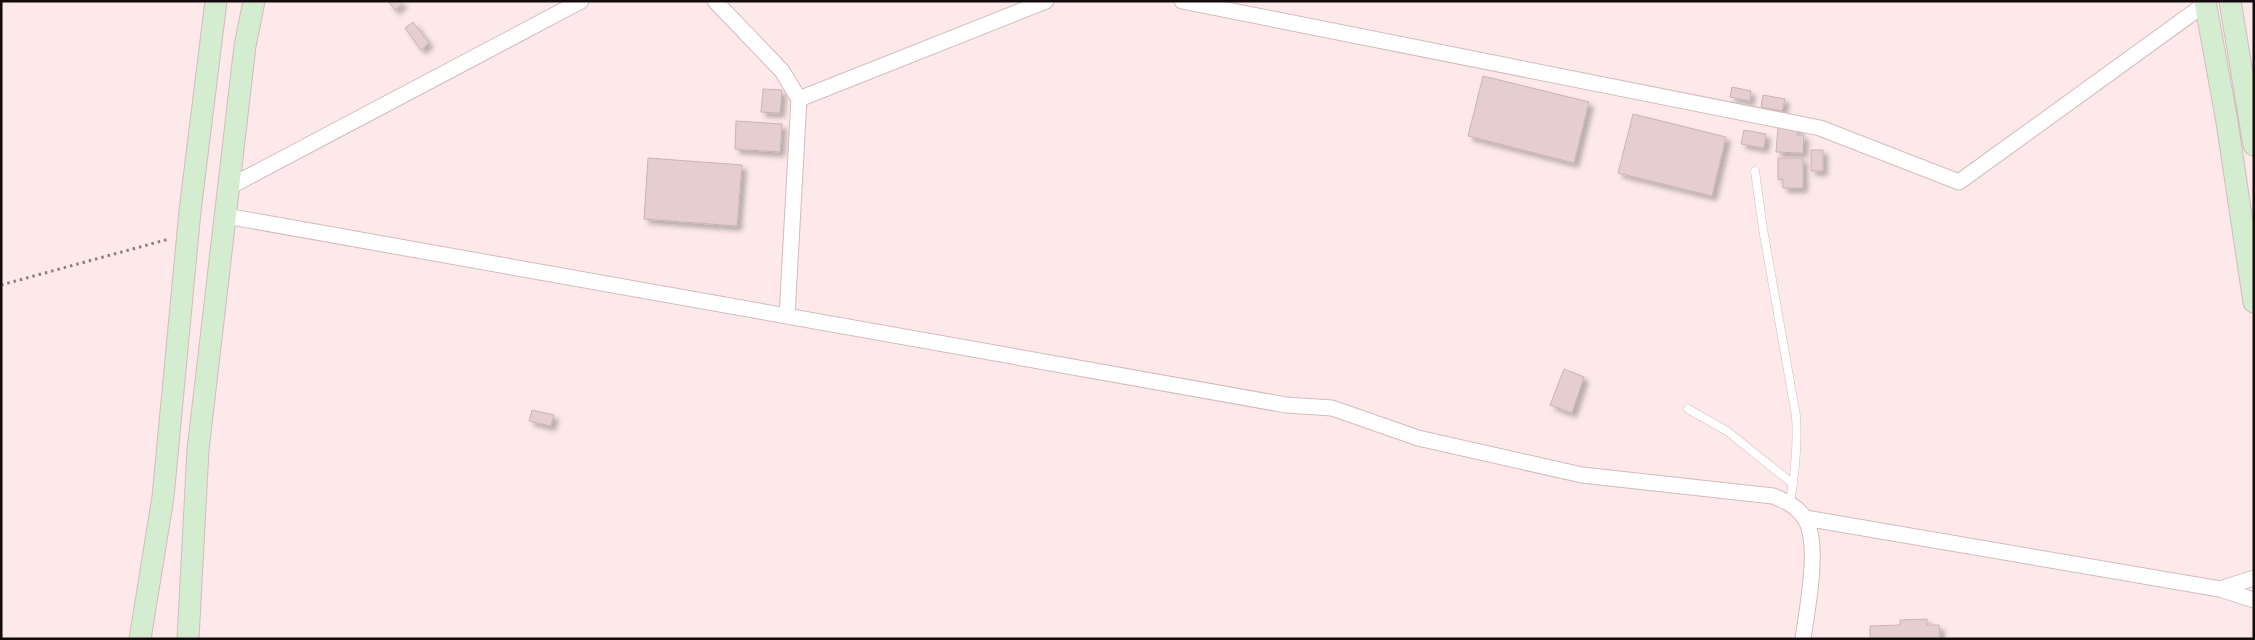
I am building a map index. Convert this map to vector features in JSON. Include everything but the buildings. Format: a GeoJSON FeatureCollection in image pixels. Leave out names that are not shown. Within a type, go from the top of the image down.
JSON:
{"type":"FeatureCollection","features":[{"type":"Feature","properties":{"kind":"main road"},"geometry":{"type":"LineString","coordinates":[[140,639],[163,497],[188,234],[216,1]]}},
{"type":"Feature","properties":{"kind":"main road"},"geometry":{"type":"LineString","coordinates":[[188,639],[198,450],[245,46],[254,1]]}},
{"type":"Feature","properties":{"kind":"main road"},"geometry":{"type":"LineString","coordinates":[[2230,1],[2251,115],[2254,146]]}},
{"type":"Feature","properties":{"kind":"main road"},"geometry":{"type":"LineString","coordinates":[[2205,2],[2227,122],[2254,302]]}},
{"type":"Feature","properties":{"kind":"street"},"geometry":{"type":"LineString","coordinates":[[229,187],[582,1]]}},
{"type":"Feature","properties":{"kind":"street"},"geometry":{"type":"LineString","coordinates":[[716,1],[782,71],[799,99],[787,316]]}},
{"type":"Feature","properties":{"kind":"street"},"geometry":{"type":"LineString","coordinates":[[799,99],[1046,1]]}},
{"type":"Feature","properties":{"kind":"street"},"geometry":{"type":"LineString","coordinates":[[1182,1],[1820,128],[1959,182],[2205,2]]}},
{"type":"Feature","properties":{"kind":"street"},"geometry":{"type":"LineString","coordinates":[[226,216],[1276,403],[1332,408],[1418,438],[1582,475],[1773,496],[1790,502],[1804,518],[1811,532],[1813,555],[1803,639]]}},
{"type":"Feature","properties":{"kind":"street"},"geometry":{"type":"LineString","coordinates":[[1804,518],[2220,589],[2254,600]]}},
{"type":"Feature","properties":{"kind":"street"},"geometry":{"type":"LineString","coordinates":[[2220,589],[2254,578]]}},
{"type":"Feature","properties":{"kind":"lane"},"geometry":{"type":"LineString","coordinates":[[1755,170],[1763,228],[1796,416],[1797,440],[1790,502]]}},
{"type":"Feature","properties":{"kind":"lane"},"geometry":{"type":"LineString","coordinates":[[1688,409],[1727,431],[1793,484]]}},
{"type":"Feature","properties":{"kind":"path"},"geometry":{"type":"LineString","coordinates":[[1,285],[188,234]]}}]}
